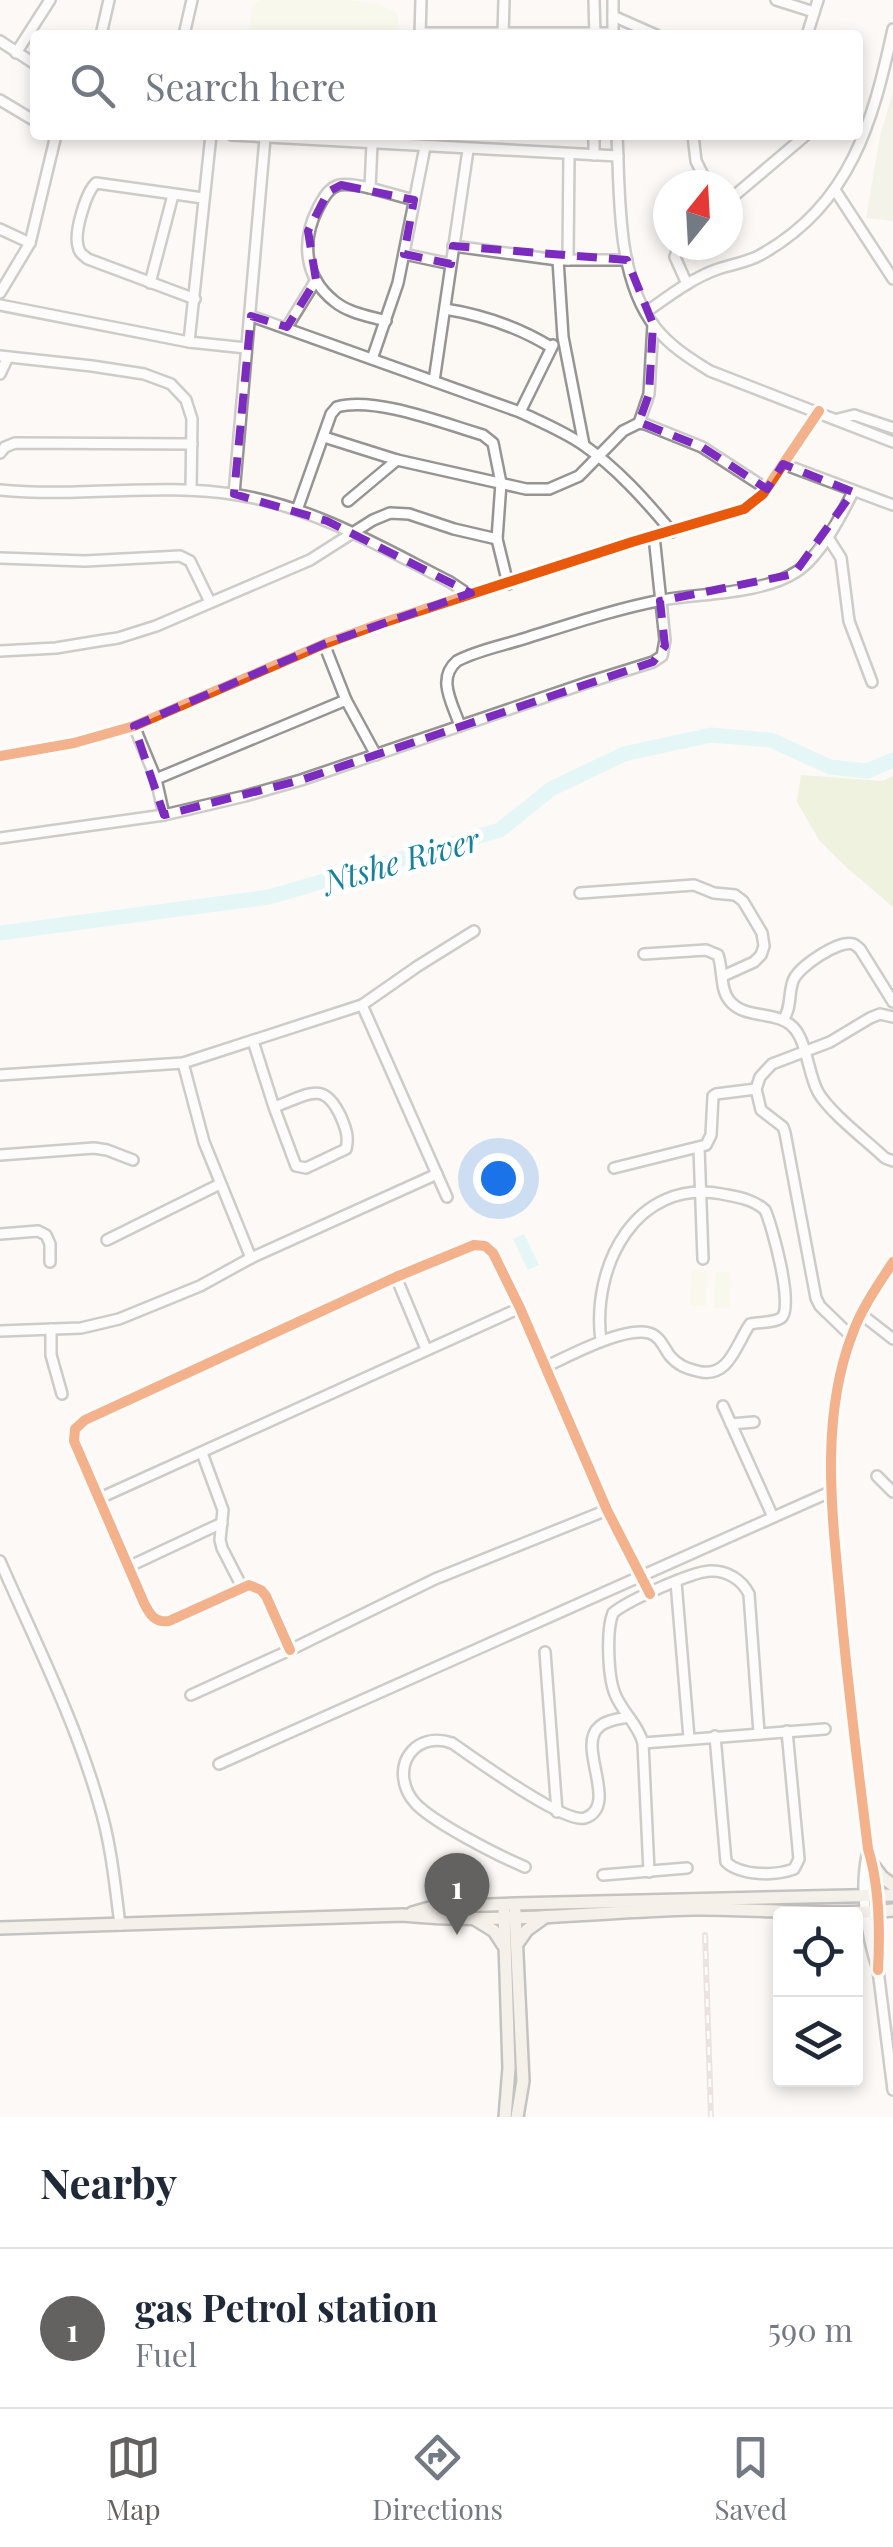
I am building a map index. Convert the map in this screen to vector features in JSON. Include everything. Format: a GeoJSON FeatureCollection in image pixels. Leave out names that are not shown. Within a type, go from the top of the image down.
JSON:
{"type":"FeatureCollection","features":[{"type":"Feature","properties":{"kind":"main road"},"geometry":{"type":"LineString","coordinates":[[873,1864],[893,1884]]}},
{"type":"Feature","properties":{"kind":"main road"},"geometry":{"type":"LineString","coordinates":[[403,1915],[433,1908],[510,1910],[707,1898],[893,1895]]}},
{"type":"Feature","properties":{"kind":"main road"},"geometry":{"type":"LineString","coordinates":[[0,1928],[403,1915],[473,1918],[510,1910],[545,1916],[695,1909],[893,1910]]}},
{"type":"Feature","properties":{"kind":"main road"},"geometry":{"type":"LineString","coordinates":[[510,1910],[515,2042],[523,2082],[517,2117]]}},
{"type":"Feature","properties":{"kind":"main road"},"geometry":{"type":"LineString","coordinates":[[511,1947],[545,1916]]}},
{"type":"Feature","properties":{"kind":"main road"},"geometry":{"type":"LineString","coordinates":[[473,1918],[511,1947]]}},
{"type":"Feature","properties":{"kind":"main road"},"geometry":{"type":"LineString","coordinates":[[504,2117],[515,2042]]}},
{"type":"Feature","properties":{"kind":"street"},"geometry":{"type":"LineString","coordinates":[[31,30],[50,0]]}},
{"type":"Feature","properties":{"kind":"street"},"geometry":{"type":"LineString","coordinates":[[101,30],[109,0]]}},
{"type":"Feature","properties":{"kind":"street"},"geometry":{"type":"LineString","coordinates":[[185,30],[192,0]]}},
{"type":"Feature","properties":{"kind":"street"},"geometry":{"type":"LineString","coordinates":[[420,30],[421,0]]}},
{"type":"Feature","properties":{"kind":"street"},"geometry":{"type":"LineString","coordinates":[[503,30],[504,0]]}},
{"type":"Feature","properties":{"kind":"street"},"geometry":{"type":"LineString","coordinates":[[594,0],[595,30]]}},
{"type":"Feature","properties":{"kind":"street"},"geometry":{"type":"LineString","coordinates":[[613,0],[613,30]]}},
{"type":"Feature","properties":{"kind":"street"},"geometry":{"type":"LineString","coordinates":[[776,0],[814,12]]}},
{"type":"Feature","properties":{"kind":"street"},"geometry":{"type":"LineString","coordinates":[[809,30],[818,0]]}},
{"type":"Feature","properties":{"kind":"street"},"geometry":{"type":"LineString","coordinates":[[613,16],[645,30]]}},
{"type":"Feature","properties":{"kind":"street"},"geometry":{"type":"LineString","coordinates":[[863,135],[893,29]]}},
{"type":"Feature","properties":{"kind":"street"},"geometry":{"type":"LineString","coordinates":[[16,53],[30,31]]}},
{"type":"Feature","properties":{"kind":"street"},"geometry":{"type":"LineString","coordinates":[[0,41],[30,61]]}},
{"type":"Feature","properties":{"kind":"street"},"geometry":{"type":"LineString","coordinates":[[0,103],[30,119]]}},
{"type":"Feature","properties":{"kind":"street"},"geometry":{"type":"LineString","coordinates":[[863,107],[873,110]]}},
{"type":"Feature","properties":{"kind":"street"},"geometry":{"type":"LineString","coordinates":[[0,293],[30,243],[55,140]]}},
{"type":"Feature","properties":{"kind":"street"},"geometry":{"type":"LineString","coordinates":[[189,342],[210,140]]}},
{"type":"Feature","properties":{"kind":"street"},"geometry":{"type":"LineString","coordinates":[[234,494],[265,140]]}},
{"type":"Feature","properties":{"kind":"street"},"geometry":{"type":"LineString","coordinates":[[301,140],[618,156]]}},
{"type":"Feature","properties":{"kind":"street"},"geometry":{"type":"LineString","coordinates":[[372,359],[404,254],[421,147],[419,140]]}},
{"type":"Feature","properties":{"kind":"street"},"geometry":{"type":"LineString","coordinates":[[505,140],[505,151]]}},
{"type":"Feature","properties":{"kind":"street"},"geometry":{"type":"LineString","coordinates":[[594,140],[594,155]]}},
{"type":"Feature","properties":{"kind":"street"},"geometry":{"type":"LineString","coordinates":[[617,140],[627,260],[636,292],[652,324],[670,344],[710,370],[893,442]]}},
{"type":"Feature","properties":{"kind":"street"},"geometry":{"type":"LineString","coordinates":[[694,140],[700,170]]}},
{"type":"Feature","properties":{"kind":"street"},"geometry":{"type":"LineString","coordinates":[[743,188],[800,140]]}},
{"type":"Feature","properties":{"kind":"street"},"geometry":{"type":"LineString","coordinates":[[646,312],[717,269],[756,258],[806,221],[835,190],[861,140]]}},
{"type":"Feature","properties":{"kind":"street"},"geometry":{"type":"LineString","coordinates":[[370,188],[372,144]]}},
{"type":"Feature","properties":{"kind":"street"},"geometry":{"type":"LineString","coordinates":[[434,381],[468,150]]}},
{"type":"Feature","properties":{"kind":"street"},"geometry":{"type":"LineString","coordinates":[[569,154],[563,336],[584,446]]}},
{"type":"Feature","properties":{"kind":"street"},"geometry":{"type":"LineString","coordinates":[[195,300],[88,259],[79,250],[77,240],[87,195],[100,182],[203,198]]}},
{"type":"Feature","properties":{"kind":"street"},"geometry":{"type":"LineString","coordinates":[[386,322],[341,306],[330,297],[316,280],[308,260],[308,231],[319,206],[334,187],[370,188],[414,200]]}},
{"type":"Feature","properties":{"kind":"street"},"geometry":{"type":"LineString","coordinates":[[835,190],[893,279]]}},
{"type":"Feature","properties":{"kind":"street"},"geometry":{"type":"LineString","coordinates":[[150,283],[173,195]]}},
{"type":"Feature","properties":{"kind":"street"},"geometry":{"type":"LineString","coordinates":[[0,229],[30,243]]}},
{"type":"Feature","properties":{"kind":"street"},"geometry":{"type":"LineString","coordinates":[[454,246],[563,260],[627,260]]}},
{"type":"Feature","properties":{"kind":"street"},"geometry":{"type":"LineString","coordinates":[[404,254],[452,264]]}},
{"type":"Feature","properties":{"kind":"street"},"geometry":{"type":"LineString","coordinates":[[677,260],[687,284]]}},
{"type":"Feature","properties":{"kind":"street"},"geometry":{"type":"LineString","coordinates":[[287,327],[316,280]]}},
{"type":"Feature","properties":{"kind":"street"},"geometry":{"type":"LineString","coordinates":[[0,305],[189,342],[246,348]]}},
{"type":"Feature","properties":{"kind":"street"},"geometry":{"type":"LineString","coordinates":[[445,309],[513,327],[551,346]]}},
{"type":"Feature","properties":{"kind":"street"},"geometry":{"type":"LineString","coordinates":[[251,316],[520,412],[584,446],[637,492],[672,532]]}},
{"type":"Feature","properties":{"kind":"street"},"geometry":{"type":"LineString","coordinates":[[639,423],[650,394],[652,324]]}},
{"type":"Feature","properties":{"kind":"street"},"geometry":{"type":"LineString","coordinates":[[520,412],[551,346],[563,336]]}},
{"type":"Feature","properties":{"kind":"street"},"geometry":{"type":"LineString","coordinates":[[0,374],[4,356],[144,374],[172,384],[186,400],[192,419],[191,490]]}},
{"type":"Feature","properties":{"kind":"street"},"geometry":{"type":"LineString","coordinates":[[297,510],[332,411],[340,406],[410,413],[488,437],[493,443],[500,483],[497,539],[508,584]]}},
{"type":"Feature","properties":{"kind":"street"},"geometry":{"type":"LineString","coordinates":[[0,756],[74,743],[134,726],[324,644],[468,594],[744,510],[767,489],[819,411]]}},
{"type":"Feature","properties":{"kind":"street"},"geometry":{"type":"LineString","coordinates":[[838,418],[854,415],[893,428]]}},
{"type":"Feature","properties":{"kind":"street"},"geometry":{"type":"LineString","coordinates":[[324,437],[397,460],[526,489],[549,489],[579,476],[624,430],[639,423],[702,447],[767,489]]}},
{"type":"Feature","properties":{"kind":"street"},"geometry":{"type":"LineString","coordinates":[[0,453],[15,444],[192,444]]}},
{"type":"Feature","properties":{"kind":"street"},"geometry":{"type":"LineString","coordinates":[[348,501],[397,460]]}},
{"type":"Feature","properties":{"kind":"street"},"geometry":{"type":"LineString","coordinates":[[784,464],[893,505]]}},
{"type":"Feature","properties":{"kind":"street"},"geometry":{"type":"LineString","coordinates":[[0,490],[191,490],[264,500],[354,534],[468,594]]}},
{"type":"Feature","properties":{"kind":"street"},"geometry":{"type":"LineString","coordinates":[[460,726],[446,682],[446,674],[458,661],[570,624],[660,601],[782,580],[803,568],[853,492]]}},
{"type":"Feature","properties":{"kind":"street"},"geometry":{"type":"LineString","coordinates":[[0,651],[56,648],[118,638],[156,626],[310,560],[383,515],[400,513],[497,539]]}},
{"type":"Feature","properties":{"kind":"street"},"geometry":{"type":"LineString","coordinates":[[0,838],[164,815],[301,780],[658,660],[665,646],[654,536]]}},
{"type":"Feature","properties":{"kind":"street"},"geometry":{"type":"LineString","coordinates":[[827,536],[842,558],[849,621],[872,682]]}},
{"type":"Feature","properties":{"kind":"street"},"geometry":{"type":"LineString","coordinates":[[0,558],[85,561],[180,556],[190,562],[210,602]]}},
{"type":"Feature","properties":{"kind":"street"},"geometry":{"type":"LineString","coordinates":[[324,644],[346,700],[376,754]]}},
{"type":"Feature","properties":{"kind":"street"},"geometry":{"type":"LineString","coordinates":[[156,779],[346,700]]}},
{"type":"Feature","properties":{"kind":"street"},"geometry":{"type":"LineString","coordinates":[[134,726],[156,779],[164,815]]}},
{"type":"Feature","properties":{"kind":"street"},"geometry":{"type":"LineString","coordinates":[[580,893],[694,886],[735,895],[743,900],[762,933],[764,946],[754,962],[723,976]]}},
{"type":"Feature","properties":{"kind":"street"},"geometry":{"type":"LineString","coordinates":[[0,1075],[182,1063],[362,1005],[474,931]]}},
{"type":"Feature","properties":{"kind":"street"},"geometry":{"type":"LineString","coordinates":[[782,1020],[791,1004],[795,977],[813,960],[846,944],[860,949],[893,1002]]}},
{"type":"Feature","properties":{"kind":"street"},"geometry":{"type":"LineString","coordinates":[[644,954],[706,950],[718,956],[730,1002],[794,1028],[824,1100],[884,1158],[893,1161]]}},
{"type":"Feature","properties":{"kind":"street"},"geometry":{"type":"LineString","coordinates":[[362,1005],[447,1197]]}},
{"type":"Feature","properties":{"kind":"street"},"geometry":{"type":"LineString","coordinates":[[851,1336],[816,1298],[785,1133],[783,1127],[760,1110],[756,1088],[765,1069],[772,1064],[830,1042],[880,1014],[893,1017]]}},
{"type":"Feature","properties":{"kind":"street"},"geometry":{"type":"LineString","coordinates":[[254,1041],[274,1108],[296,1166],[306,1168],[346,1149],[346,1128],[334,1101],[326,1094],[316,1093],[274,1108]]}},
{"type":"Feature","properties":{"kind":"street"},"geometry":{"type":"LineString","coordinates":[[182,1063],[204,1142],[251,1258]]}},
{"type":"Feature","properties":{"kind":"street"},"geometry":{"type":"LineString","coordinates":[[614,1168],[699,1148],[710,1141],[714,1096],[756,1088]]}},
{"type":"Feature","properties":{"kind":"street"},"geometry":{"type":"LineString","coordinates":[[0,1155],[101,1148],[133,1160]]}},
{"type":"Feature","properties":{"kind":"street"},"geometry":{"type":"LineString","coordinates":[[699,1148],[703,1260]]}},
{"type":"Feature","properties":{"kind":"street"},"geometry":{"type":"LineString","coordinates":[[0,1331],[81,1328],[119,1320],[437,1174]]}},
{"type":"Feature","properties":{"kind":"street"},"geometry":{"type":"LineString","coordinates":[[107,1240],[220,1184]]}},
{"type":"Feature","properties":{"kind":"street"},"geometry":{"type":"LineString","coordinates":[[545,1366],[602,1341],[638,1332],[658,1337],[674,1360],[685,1368],[705,1374],[720,1368],[734,1357],[750,1324],[781,1319],[786,1313],[782,1274],[765,1210],[748,1200],[702,1191],[665,1200],[642,1215],[628,1229],[605,1274],[600,1304],[602,1341]]}},
{"type":"Feature","properties":{"kind":"street"},"geometry":{"type":"LineString","coordinates":[[0,1234],[38,1231],[46,1235],[50,1262]]}},
{"type":"Feature","properties":{"kind":"street"},"geometry":{"type":"LineString","coordinates":[[290,1650],[266,1596],[255,1586],[242,1587],[162,1622],[150,1614],[74,1441],[75,1429],[85,1420],[474,1245],[485,1246],[493,1253],[607,1510],[650,1594]]}},
{"type":"Feature","properties":{"kind":"street"},"geometry":{"type":"LineString","coordinates":[[870,1896],[873,1864],[848,1691],[830,1492],[836,1395],[851,1336],[893,1262]]}},
{"type":"Feature","properties":{"kind":"street"},"geometry":{"type":"LineString","coordinates":[[396,1277],[426,1349]]}},
{"type":"Feature","properties":{"kind":"street"},"geometry":{"type":"LineString","coordinates":[[100,1498],[520,1308]]}},
{"type":"Feature","properties":{"kind":"street"},"geometry":{"type":"LineString","coordinates":[[861,1314],[893,1339]]}},
{"type":"Feature","properties":{"kind":"street"},"geometry":{"type":"LineString","coordinates":[[51,1329],[51,1355],[62,1394]]}},
{"type":"Feature","properties":{"kind":"street"},"geometry":{"type":"LineString","coordinates":[[723,1406],[773,1517]]}},
{"type":"Feature","properties":{"kind":"street"},"geometry":{"type":"LineString","coordinates":[[732,1424],[754,1422]]}},
{"type":"Feature","properties":{"kind":"street"},"geometry":{"type":"LineString","coordinates":[[202,1453],[221,1503],[222,1548],[242,1587]]}},
{"type":"Feature","properties":{"kind":"street"},"geometry":{"type":"LineString","coordinates":[[877,1476],[893,1492]]}},
{"type":"Feature","properties":{"kind":"street"},"geometry":{"type":"LineString","coordinates":[[220,1764],[830,1492]]}},
{"type":"Feature","properties":{"kind":"street"},"geometry":{"type":"LineString","coordinates":[[191,1694],[434,1579],[607,1510]]}},
{"type":"Feature","properties":{"kind":"street"},"geometry":{"type":"LineString","coordinates":[[130,1566],[222,1523]]}},
{"type":"Feature","properties":{"kind":"street"},"geometry":{"type":"LineString","coordinates":[[0,1561],[78,1740],[100,1806],[120,1925]]}},
{"type":"Feature","properties":{"kind":"street"},"geometry":{"type":"LineString","coordinates":[[649,1872],[643,1743],[612,1684],[608,1628],[618,1609],[706,1570],[739,1580],[746,1588],[759,1733]]}},
{"type":"Feature","properties":{"kind":"street"},"geometry":{"type":"LineString","coordinates":[[676,1582],[689,1738]]}},
{"type":"Feature","properties":{"kind":"street"},"geometry":{"type":"LineString","coordinates":[[545,1652],[557,1812]]}},
{"type":"Feature","properties":{"kind":"street"},"geometry":{"type":"LineString","coordinates":[[525,1867],[418,1806],[404,1785],[406,1762],[413,1750],[426,1741],[452,1743],[557,1812],[579,1819],[594,1811],[599,1800],[594,1734],[600,1726],[628,1717]]}},
{"type":"Feature","properties":{"kind":"street"},"geometry":{"type":"LineString","coordinates":[[643,1743],[825,1729]]}},
{"type":"Feature","properties":{"kind":"street"},"geometry":{"type":"LineString","coordinates":[[714,1736],[726,1862],[742,1871],[784,1872],[794,1869],[799,1860],[787,1731]]}},
{"type":"Feature","properties":{"kind":"street"},"geometry":{"type":"LineString","coordinates":[[868,1849],[865,1866],[893,2090]]}},
{"type":"Feature","properties":{"kind":"street"},"geometry":{"type":"LineString","coordinates":[[603,1875],[687,1868]]}},
{"type":"Feature","properties":{"kind":"highlighted area"},"geometry":{"type":"Polygon","coordinates":[[[341,185],[414,200],[404,254],[451,264],[453,246],[627,260],[653,324],[649,394],[639,422],[702,447],[767,489],[783,464],[853,492],[794,574],[660,601],[665,646],[653,662],[301,780],[164,815],[134,726],[324,644],[471,593],[327,521],[234,494],[251,316],[287,327],[316,280],[308,231],[328,192],[341,185]]]}},
{"type":"Feature","properties":{"kind":"green space"},"geometry":{"type":"Polygon","coordinates":[[[261,0],[378,3],[398,14],[398,30],[250,30],[252,6],[261,0]]]}},
{"type":"Feature","properties":{"kind":"green space"},"geometry":{"type":"Polygon","coordinates":[[[893,91],[893,221],[866,218],[880,136],[893,91]]]}},
{"type":"Feature","properties":{"kind":"green space"},"geometry":{"type":"Polygon","coordinates":[[[801,775],[882,781],[893,776],[893,907],[819,840],[797,802],[801,775]]]}},
{"type":"Feature","properties":{"kind":"green space"},"geometry":{"type":"Polygon","coordinates":[[[692,1270],[707,1271],[706,1306],[690,1306],[692,1270]]]}},
{"type":"Feature","properties":{"kind":"green space"},"geometry":{"type":"Polygon","coordinates":[[[716,1272],[731,1273],[730,1308],[714,1308],[716,1272]]]}},
{"type":"Feature","properties":{"kind":"water"},"geometry":{"type":"Polygon","coordinates":[[[524,1234],[539,1265],[528,1270],[513,1239],[524,1234]]]}},
{"type":"Feature","properties":{"kind":"waterway","name":"Ntshe River"},"geometry":{"type":"LineString","coordinates":[[0,933],[269,897],[500,830],[551,789],[624,754],[711,735],[771,740],[830,767],[867,771],[893,760]]}},
{"type":"Feature","properties":{"kind":"railway"},"geometry":{"type":"LineString","coordinates":[[705,1935],[711,2117]]}},
{"type":"Feature","properties":{"kind":"cycle path"},"geometry":{"type":"LineString","coordinates":[[0,756],[74,743],[134,726],[382,623],[744,509],[763,494],[819,411]]}},
{"type":"Feature","properties":{"kind":"cycle path"},"geometry":{"type":"LineString","coordinates":[[290,1650],[266,1596],[249,1585],[169,1621],[160,1621],[148,1611],[74,1441],[75,1429],[85,1420],[474,1245],[485,1246],[493,1253],[607,1510],[650,1594]]}},
{"type":"Feature","properties":{"kind":"cycle path"},"geometry":{"type":"LineString","coordinates":[[878,1970],[877,1893],[868,1849],[846,1661],[831,1466],[842,1367],[860,1316],[893,1262]]}},
{"type":"Feature","properties":{"kind":"place","name":"gas Petrol station"},"geometry":{"type":"Point","coordinates":[457,1935]}}]}
